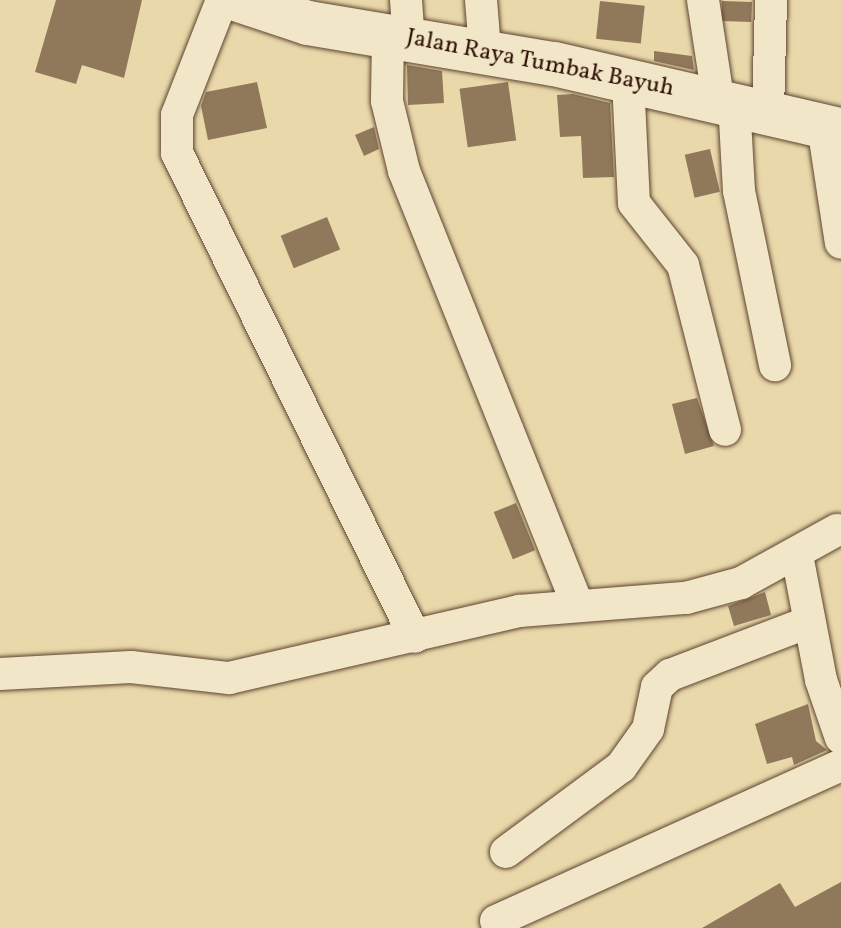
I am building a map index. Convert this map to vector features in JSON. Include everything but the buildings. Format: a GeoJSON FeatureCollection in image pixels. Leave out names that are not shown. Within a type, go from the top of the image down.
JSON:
{"type":"FeatureCollection","features":[{"type":"Feature","properties":{"kind":"street"},"geometry":{"type":"LineString","coordinates":[[222,0],[177,115],[177,153],[415,637]]}},
{"type":"Feature","properties":{"kind":"street","name":"Jalan Raya Tumbak Bayuh"},"geometry":{"type":"LineString","coordinates":[[239,0],[308,23],[401,24],[485,50],[740,103],[832,128]]}},
{"type":"Feature","properties":{"kind":"street"},"geometry":{"type":"LineString","coordinates":[[481,0],[485,50]]}},
{"type":"Feature","properties":{"kind":"street"},"geometry":{"type":"LineString","coordinates":[[703,0],[740,103]]}},
{"type":"Feature","properties":{"kind":"street"},"geometry":{"type":"LineString","coordinates":[[771,0],[740,103],[739,191],[775,365]]}},
{"type":"Feature","properties":{"kind":"street"},"geometry":{"type":"LineString","coordinates":[[401,24],[387,101],[404,171],[577,603]]}},
{"type":"Feature","properties":{"kind":"street"},"geometry":{"type":"LineString","coordinates":[[628,81],[634,203],[683,265],[725,430]]}},
{"type":"Feature","properties":{"kind":"street"},"geometry":{"type":"LineString","coordinates":[[832,128],[841,243]]}},
{"type":"Feature","properties":{"kind":"street"},"geometry":{"type":"LineString","coordinates":[[0,674],[131,667],[229,678],[577,603],[686,598],[741,583],[797,555],[837,530]]}},
{"type":"Feature","properties":{"kind":"street"},"geometry":{"type":"LineString","coordinates":[[797,555],[809,622],[841,738]]}},
{"type":"Feature","properties":{"kind":"street"},"geometry":{"type":"LineString","coordinates":[[506,852],[621,767],[648,729],[657,687],[670,675],[809,622]]}},
{"type":"Feature","properties":{"kind":"street"},"geometry":{"type":"LineString","coordinates":[[496,921],[841,765]]}}]}
